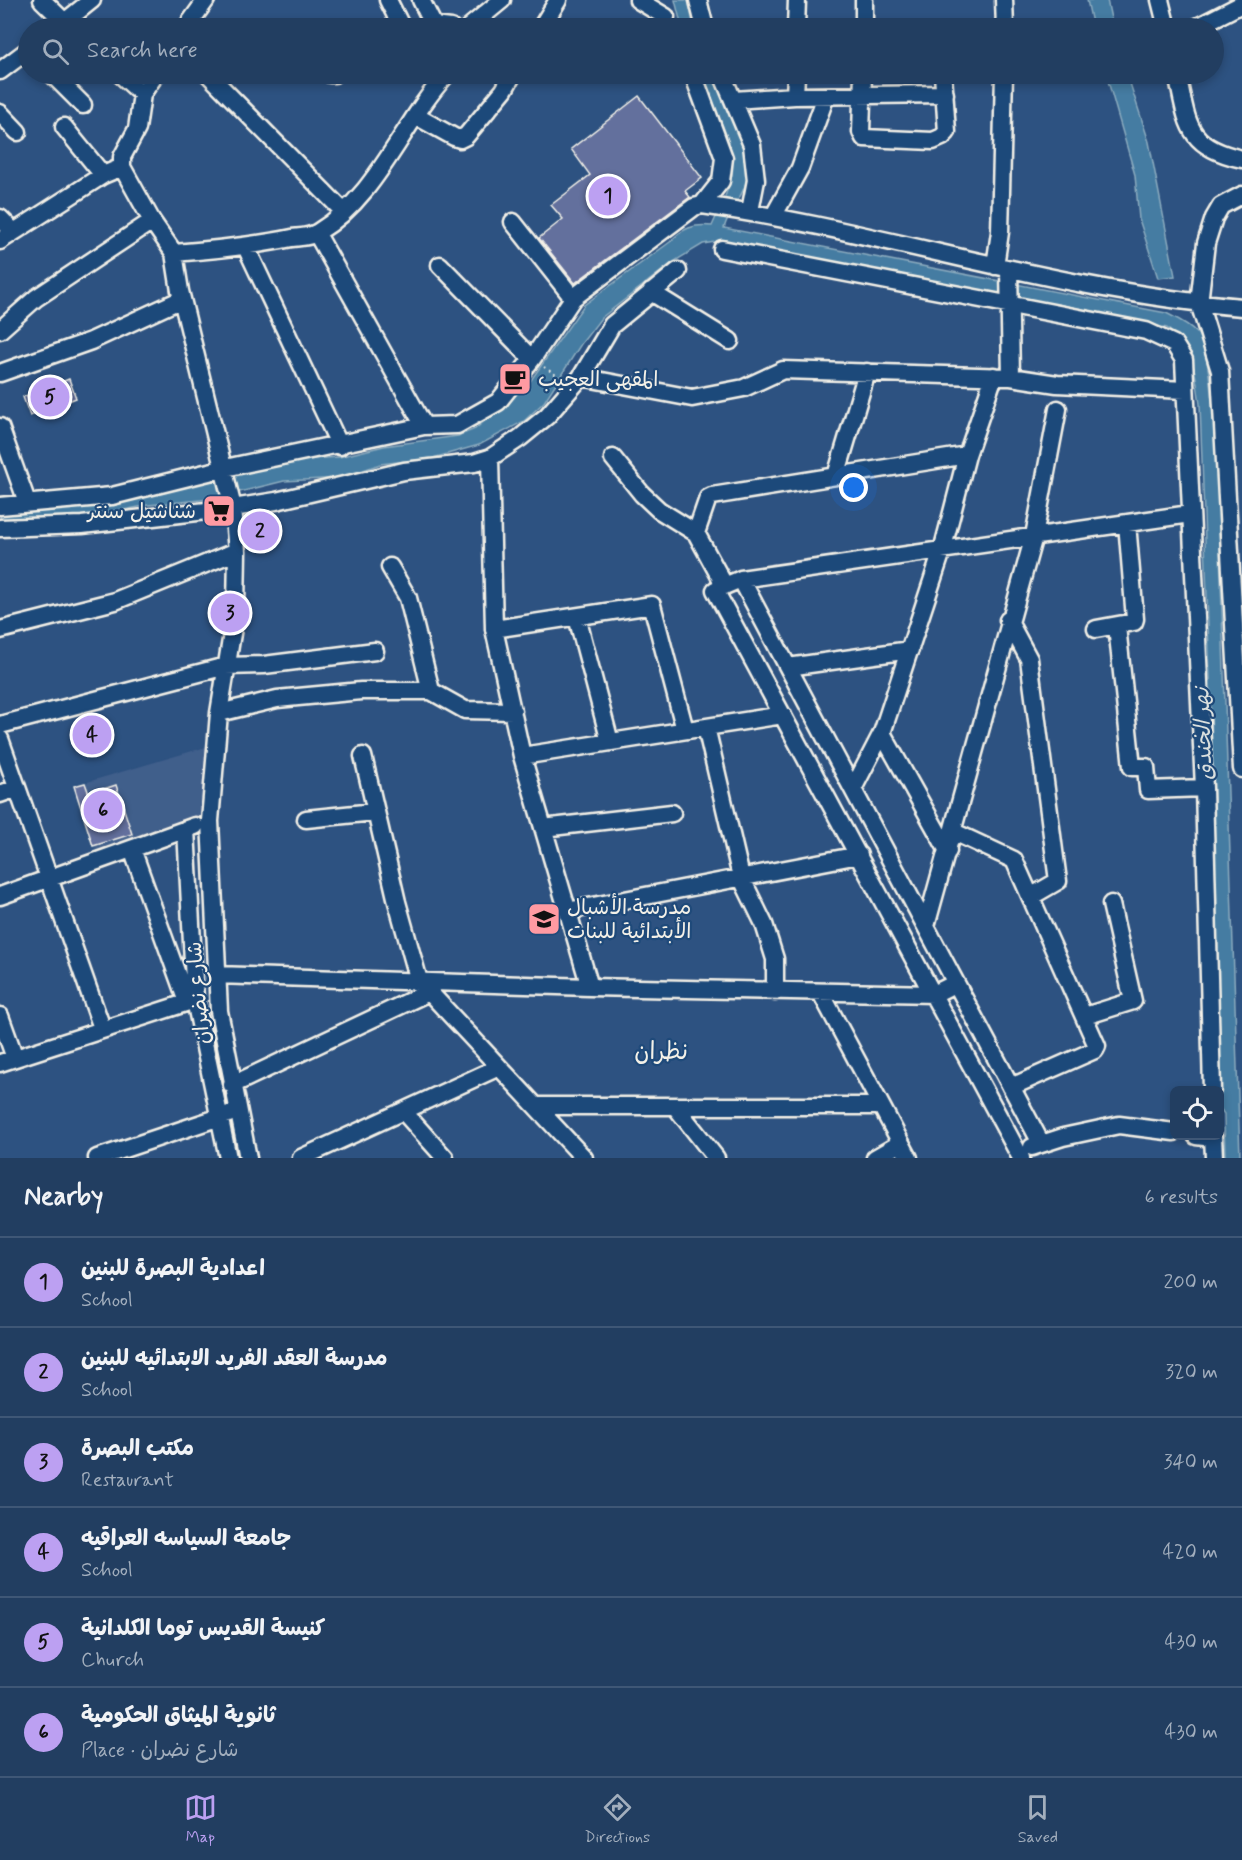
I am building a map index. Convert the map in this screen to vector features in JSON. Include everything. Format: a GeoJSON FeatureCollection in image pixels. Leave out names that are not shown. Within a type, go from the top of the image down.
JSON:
{"type":"FeatureCollection","features":[{"type":"Feature","properties":{"kind":"street"},"geometry":{"type":"LineString","coordinates":[[42,0],[57,18]]}},
{"type":"Feature","properties":{"kind":"street"},"geometry":{"type":"LineString","coordinates":[[73,18],[92,0]]}},
{"type":"Feature","properties":{"kind":"street"},"geometry":{"type":"LineString","coordinates":[[388,0],[397,18]]}},
{"type":"Feature","properties":{"kind":"street"},"geometry":{"type":"LineString","coordinates":[[420,0],[432,18]]}},
{"type":"Feature","properties":{"kind":"street"},"geometry":{"type":"LineString","coordinates":[[480,18],[502,0]]}},
{"type":"Feature","properties":{"kind":"street"},"geometry":{"type":"LineString","coordinates":[[547,18],[558,0]]}},
{"type":"Feature","properties":{"kind":"street"},"geometry":{"type":"LineString","coordinates":[[638,0],[661,18]]}},
{"type":"Feature","properties":{"kind":"street"},"geometry":{"type":"LineString","coordinates":[[663,0],[667,18]]}},
{"type":"Feature","properties":{"kind":"street"},"geometry":{"type":"LineString","coordinates":[[698,0],[702,18]]}},
{"type":"Feature","properties":{"kind":"street"},"geometry":{"type":"LineString","coordinates":[[796,18],[797,0]]}},
{"type":"Feature","properties":{"kind":"street"},"geometry":{"type":"LineString","coordinates":[[864,0],[864,18]]}},
{"type":"Feature","properties":{"kind":"street"},"geometry":{"type":"LineString","coordinates":[[1004,0],[1005,18]]}},
{"type":"Feature","properties":{"kind":"street"},"geometry":{"type":"LineString","coordinates":[[1161,0],[1165,18]]}},
{"type":"Feature","properties":{"kind":"street"},"geometry":{"type":"LineString","coordinates":[[192,18],[203,1]]}},
{"type":"Feature","properties":{"kind":"street"},"geometry":{"type":"LineString","coordinates":[[1215,18],[1242,4]]}},
{"type":"Feature","properties":{"kind":"street"},"geometry":{"type":"LineString","coordinates":[[0,71],[18,58]]}},
{"type":"Feature","properties":{"kind":"street"},"geometry":{"type":"LineString","coordinates":[[62,84],[83,105]]}},
{"type":"Feature","properties":{"kind":"street"},"geometry":{"type":"LineString","coordinates":[[131,84],[142,94]]}},
{"type":"Feature","properties":{"kind":"street"},"geometry":{"type":"LineString","coordinates":[[149,84],[142,94],[137,129],[122,158],[122,167],[152,221],[174,253],[246,247],[317,234],[344,212],[367,186],[438,84]]}},
{"type":"Feature","properties":{"kind":"street"},"geometry":{"type":"LineString","coordinates":[[218,84],[344,212]]}},
{"type":"Feature","properties":{"kind":"street"},"geometry":{"type":"LineString","coordinates":[[416,116],[460,139],[466,136],[503,84]]}},
{"type":"Feature","properties":{"kind":"street"},"geometry":{"type":"LineString","coordinates":[[697,84],[724,158],[721,181],[707,205]]}},
{"type":"Feature","properties":{"kind":"street"},"geometry":{"type":"LineString","coordinates":[[727,84],[752,146],[755,161],[756,180],[743,211]]}},
{"type":"Feature","properties":{"kind":"street"},"geometry":{"type":"LineString","coordinates":[[795,96],[796,84]]}},
{"type":"Feature","properties":{"kind":"street"},"geometry":{"type":"LineString","coordinates":[[862,84],[861,132],[864,138],[933,141],[947,132],[944,84]]}},
{"type":"Feature","properties":{"kind":"street"},"geometry":{"type":"LineString","coordinates":[[853,789],[882,733],[942,551],[967,455],[1003,376],[1008,304],[1000,232],[1004,84]]}},
{"type":"Feature","properties":{"kind":"street"},"geometry":{"type":"LineString","coordinates":[[1179,84],[1184,107],[1197,140],[1218,154],[1242,159]]}},
{"type":"Feature","properties":{"kind":"street"},"geometry":{"type":"LineString","coordinates":[[734,100],[795,96],[945,94]]}},
{"type":"Feature","properties":{"kind":"street"},"geometry":{"type":"LineString","coordinates":[[774,215],[800,168],[826,96]]}},
{"type":"Feature","properties":{"kind":"street"},"geometry":{"type":"LineString","coordinates":[[0,113],[18,132]]}},
{"type":"Feature","properties":{"kind":"street"},"geometry":{"type":"LineString","coordinates":[[64,127],[103,175]]}},
{"type":"Feature","properties":{"kind":"street"},"geometry":{"type":"LineString","coordinates":[[0,218],[7,236],[103,175],[122,167]]}},
{"type":"Feature","properties":{"kind":"street"},"geometry":{"type":"LineString","coordinates":[[1242,195],[1221,206],[1214,218],[1206,243],[1199,303],[1220,370],[1236,527],[1242,769]]}},
{"type":"Feature","properties":{"kind":"street"},"geometry":{"type":"LineString","coordinates":[[0,506],[112,496],[424,426],[457,424],[498,402],[535,361],[573,298],[694,207],[707,205],[774,215],[1004,270],[1199,303],[1242,307]]}},
{"type":"Feature","properties":{"kind":"street"},"geometry":{"type":"LineString","coordinates":[[0,330],[36,298],[152,221]]}},
{"type":"Feature","properties":{"kind":"street"},"geometry":{"type":"LineString","coordinates":[[513,222],[573,298]]}},
{"type":"Feature","properties":{"kind":"street"},"geometry":{"type":"LineString","coordinates":[[317,234],[424,426]]}},
{"type":"Feature","properties":{"kind":"street"},"geometry":{"type":"LineString","coordinates":[[246,247],[340,446]]}},
{"type":"Feature","properties":{"kind":"street"},"geometry":{"type":"LineString","coordinates":[[722,249],[1146,332],[1174,344],[1184,360],[1204,788],[1212,1086]]}},
{"type":"Feature","properties":{"kind":"street","name":"شارع نضران"},"geometry":{"type":"LineString","coordinates":[[174,253],[182,299],[225,470],[237,551],[236,609],[219,713],[210,821],[219,1011],[248,1158]]}},
{"type":"Feature","properties":{"kind":"street"},"geometry":{"type":"LineString","coordinates":[[440,264],[535,361]]}},
{"type":"Feature","properties":{"kind":"street"},"geometry":{"type":"LineString","coordinates":[[0,528],[82,525],[276,501],[404,471],[474,463],[490,458],[547,416],[581,377],[612,325],[678,271]]}},
{"type":"Feature","properties":{"kind":"street"},"geometry":{"type":"LineString","coordinates":[[651,292],[730,341]]}},
{"type":"Feature","properties":{"kind":"street"},"geometry":{"type":"LineString","coordinates":[[0,373],[91,341],[182,299]]}},
{"type":"Feature","properties":{"kind":"street"},"geometry":{"type":"LineString","coordinates":[[581,377],[692,398],[744,388],[783,370],[1003,376],[1057,384],[1185,390]]}},
{"type":"Feature","properties":{"kind":"street"},"geometry":{"type":"LineString","coordinates":[[836,476],[867,372]]}},
{"type":"Feature","properties":{"kind":"street"},"geometry":{"type":"LineString","coordinates":[[926,926],[954,832],[1008,620],[1034,536],[1058,408]]}},
{"type":"Feature","properties":{"kind":"street"},"geometry":{"type":"LineString","coordinates":[[0,427],[27,502]]}},
{"type":"Feature","properties":{"kind":"street"},"geometry":{"type":"LineString","coordinates":[[696,533],[708,498],[712,496],[967,455]]}},
{"type":"Feature","properties":{"kind":"street"},"geometry":{"type":"LineString","coordinates":[[490,458],[494,629],[522,756],[590,987]]}},
{"type":"Feature","properties":{"kind":"street"},"geometry":{"type":"LineString","coordinates":[[614,458],[642,494],[659,510],[696,533],[720,588],[783,715],[1021,1156],[1041,1143],[1119,1125],[1170,1131]]}},
{"type":"Feature","properties":{"kind":"street"},"geometry":{"type":"LineString","coordinates":[[720,588],[741,579],[1190,514]]}},
{"type":"Feature","properties":{"kind":"street"},"geometry":{"type":"LineString","coordinates":[[1096,629],[1117,626],[1135,619],[1127,523]]}},
{"type":"Feature","properties":{"kind":"street"},"geometry":{"type":"LineString","coordinates":[[0,630],[115,601],[237,551]]}},
{"type":"Feature","properties":{"kind":"street"},"geometry":{"type":"LineString","coordinates":[[390,567],[408,598],[431,691]]}},
{"type":"Feature","properties":{"kind":"street"},"geometry":{"type":"LineString","coordinates":[[741,579],[1041,1143]]}},
{"type":"Feature","properties":{"kind":"street"},"geometry":{"type":"LineString","coordinates":[[494,629],[652,605],[685,730]]}},
{"type":"Feature","properties":{"kind":"street"},"geometry":{"type":"LineString","coordinates":[[577,616],[610,742]]}},
{"type":"Feature","properties":{"kind":"street"},"geometry":{"type":"LineString","coordinates":[[1008,620],[1029,659],[1058,881],[1032,896]]}},
{"type":"Feature","properties":{"kind":"street"},"geometry":{"type":"LineString","coordinates":[[1117,626],[1132,767],[1146,767],[1149,790],[1204,788]]}},
{"type":"Feature","properties":{"kind":"street"},"geometry":{"type":"LineString","coordinates":[[788,667],[910,650]]}},
{"type":"Feature","properties":{"kind":"street"},"geometry":{"type":"LineString","coordinates":[[0,725],[226,666],[264,665],[375,651]]}},
{"type":"Feature","properties":{"kind":"street"},"geometry":{"type":"LineString","coordinates":[[219,713],[277,699],[319,693],[431,691],[465,710],[513,711]]}},
{"type":"Feature","properties":{"kind":"street"},"geometry":{"type":"LineString","coordinates":[[522,756],[783,715]]}},
{"type":"Feature","properties":{"kind":"street"},"geometry":{"type":"LineString","coordinates":[[706,727],[741,878],[764,924],[775,959],[775,992]]}},
{"type":"Feature","properties":{"kind":"street"},"geometry":{"type":"LineString","coordinates":[[882,733],[948,851]]}},
{"type":"Feature","properties":{"kind":"street"},"geometry":{"type":"LineString","coordinates":[[0,740],[102,1028]]}},
{"type":"Feature","properties":{"kind":"street"},"geometry":{"type":"LineString","coordinates":[[363,756],[374,812],[424,987],[584,1158]]}},
{"type":"Feature","properties":{"kind":"street"},"geometry":{"type":"LineString","coordinates":[[0,794],[17,788]]}},
{"type":"Feature","properties":{"kind":"street"},"geometry":{"type":"LineString","coordinates":[[306,819],[374,812]]}},
{"type":"Feature","properties":{"kind":"street"},"geometry":{"type":"LineString","coordinates":[[543,828],[672,813]]}},
{"type":"Feature","properties":{"kind":"street"},"geometry":{"type":"LineString","coordinates":[[0,896],[210,821]]}},
{"type":"Feature","properties":{"kind":"street","name":"شارع نضران"},"geometry":{"type":"LineString","coordinates":[[186,829],[191,1001],[228,1158]]}},
{"type":"Feature","properties":{"kind":"street"},"geometry":{"type":"LineString","coordinates":[[954,832],[1013,859],[1032,896],[1097,1046],[1095,1050],[1011,1087]]}},
{"type":"Feature","properties":{"kind":"street"},"geometry":{"type":"LineString","coordinates":[[0,1016],[8,1060],[191,1001],[132,849]]}},
{"type":"Feature","properties":{"kind":"street"},"geometry":{"type":"LineString","coordinates":[[567,911],[859,855]]}},
{"type":"Feature","properties":{"kind":"street"},"geometry":{"type":"LineString","coordinates":[[1085,1016],[1133,1001],[1111,904]]}},
{"type":"Feature","properties":{"kind":"street"},"geometry":{"type":"LineString","coordinates":[[216,975],[424,987],[590,987],[821,993],[934,994],[956,983]]}},
{"type":"Feature","properties":{"kind":"street"},"geometry":{"type":"LineString","coordinates":[[232,1085],[424,987]]}},
{"type":"Feature","properties":{"kind":"street"},"geometry":{"type":"LineString","coordinates":[[821,993],[905,1151],[875,1158]]}},
{"type":"Feature","properties":{"kind":"street"},"geometry":{"type":"LineString","coordinates":[[301,1158],[328,1153],[403,1111],[499,1067]]}},
{"type":"Feature","properties":{"kind":"street"},"geometry":{"type":"LineString","coordinates":[[536,1106],[881,1106]]}},
{"type":"Feature","properties":{"kind":"street"},"geometry":{"type":"LineString","coordinates":[[675,1106],[716,1158]]}},
{"type":"Feature","properties":{"kind":"street"},"geometry":{"type":"LineString","coordinates":[[97,1158],[238,1111]]}},
{"type":"Feature","properties":{"kind":"street"},"geometry":{"type":"LineString","coordinates":[[403,1111],[445,1158]]}},
{"type":"Feature","properties":{"kind":"street"},"geometry":{"type":"LineString","coordinates":[[1213,1140],[1214,1158]]}},
{"type":"Feature","properties":{"kind":"path"},"geometry":{"type":"LineString","coordinates":[[535,361],[562,379]]}},
{"type":"Feature","properties":{"kind":"shaded area"},"geometry":{"type":"Polygon","coordinates":[[[675,0],[688,0],[692,18],[680,18],[675,0]]]}},
{"type":"Feature","properties":{"kind":"shaded area"},"geometry":{"type":"Polygon","coordinates":[[[1087,0],[1107,0],[1111,18],[1091,18],[1087,0]]]}},
{"type":"Feature","properties":{"kind":"shaded area"},"geometry":{"type":"Polygon","coordinates":[[[704,84],[719,84],[739,127],[747,155],[746,183],[724,228],[1166,313],[1190,327],[1202,342],[1209,374],[1217,460],[1240,1158],[1225,1158],[1224,1086],[1220,1086],[1211,706],[1200,404],[1192,362],[1183,344],[1167,328],[721,241],[703,244],[673,262],[601,318],[581,344],[544,402],[524,421],[479,445],[433,458],[380,464],[341,478],[284,481],[211,499],[148,505],[95,516],[0,521],[0,512],[186,485],[299,460],[339,457],[384,446],[458,436],[475,429],[529,383],[584,305],[679,233],[694,226],[712,226],[724,200],[732,174],[731,150],[704,84]]]}},
{"type":"Feature","properties":{"kind":"shaded area"},"geometry":{"type":"Polygon","coordinates":[[[1109,84],[1130,84],[1149,142],[1175,276],[1158,278],[1139,219],[1135,175],[1109,84]]]}},
{"type":"Feature","properties":{"kind":"shaded area"},"geometry":{"type":"Polygon","coordinates":[[[206,747],[203,815],[96,850],[74,786],[206,747]]]}},
{"type":"Feature","properties":{"kind":"building"},"geometry":{"type":"Polygon","coordinates":[[[639,96],[702,178],[685,191],[690,197],[575,283],[539,238],[563,219],[551,205],[590,175],[571,149],[639,96]]]}},
{"type":"Feature","properties":{"kind":"building"},"geometry":{"type":"Polygon","coordinates":[[[69,379],[76,398],[30,416],[23,397],[69,379]]]}},
{"type":"Feature","properties":{"kind":"building"},"geometry":{"type":"Polygon","coordinates":[[[85,783],[89,794],[116,785],[132,834],[93,846],[74,786],[85,783]]]}},
{"type":"Feature","properties":{"kind":"place","name":"اعدادية البصرة للبنين"},"geometry":{"type":"Point","coordinates":[608,196]}},
{"type":"Feature","properties":{"kind":"place","name":"المقهى العجيب"},"geometry":{"type":"Point","coordinates":[515,379]}},
{"type":"Feature","properties":{"kind":"place","name":"كنيسة القديس توما الكلدانية"},"geometry":{"type":"Point","coordinates":[50,397]}},
{"type":"Feature","properties":{"kind":"place","name":"شناشيل سنتر"},"geometry":{"type":"Point","coordinates":[219,511]}},
{"type":"Feature","properties":{"kind":"place","name":"مدرسة العقد الفريد الابتدائيه للبنين"},"geometry":{"type":"Point","coordinates":[260,531]}},
{"type":"Feature","properties":{"kind":"place","name":"مكتب البصرة"},"geometry":{"type":"Point","coordinates":[230,613]}},
{"type":"Feature","properties":{"kind":"place","name":"جامعة السياسه العراقيه"},"geometry":{"type":"Point","coordinates":[92,735]}},
{"type":"Feature","properties":{"kind":"place","name":"ثانوية الميثاق الحكومية"},"geometry":{"type":"Point","coordinates":[103,810]}},
{"type":"Feature","properties":{"kind":"place","name":"مدرسة الأشبال الأبتدائية للبنات"},"geometry":{"type":"Point","coordinates":[544,919]}},
{"type":"Feature","properties":{"kind":"district","name":"نظران"},"geometry":{"type":"Point","coordinates":[661,1051]}},
{"type":"Feature","properties":{"kind":"water label","name":"نهر الخندق"},"geometry":{"type":"Point","coordinates":[1202,734]}}]}
